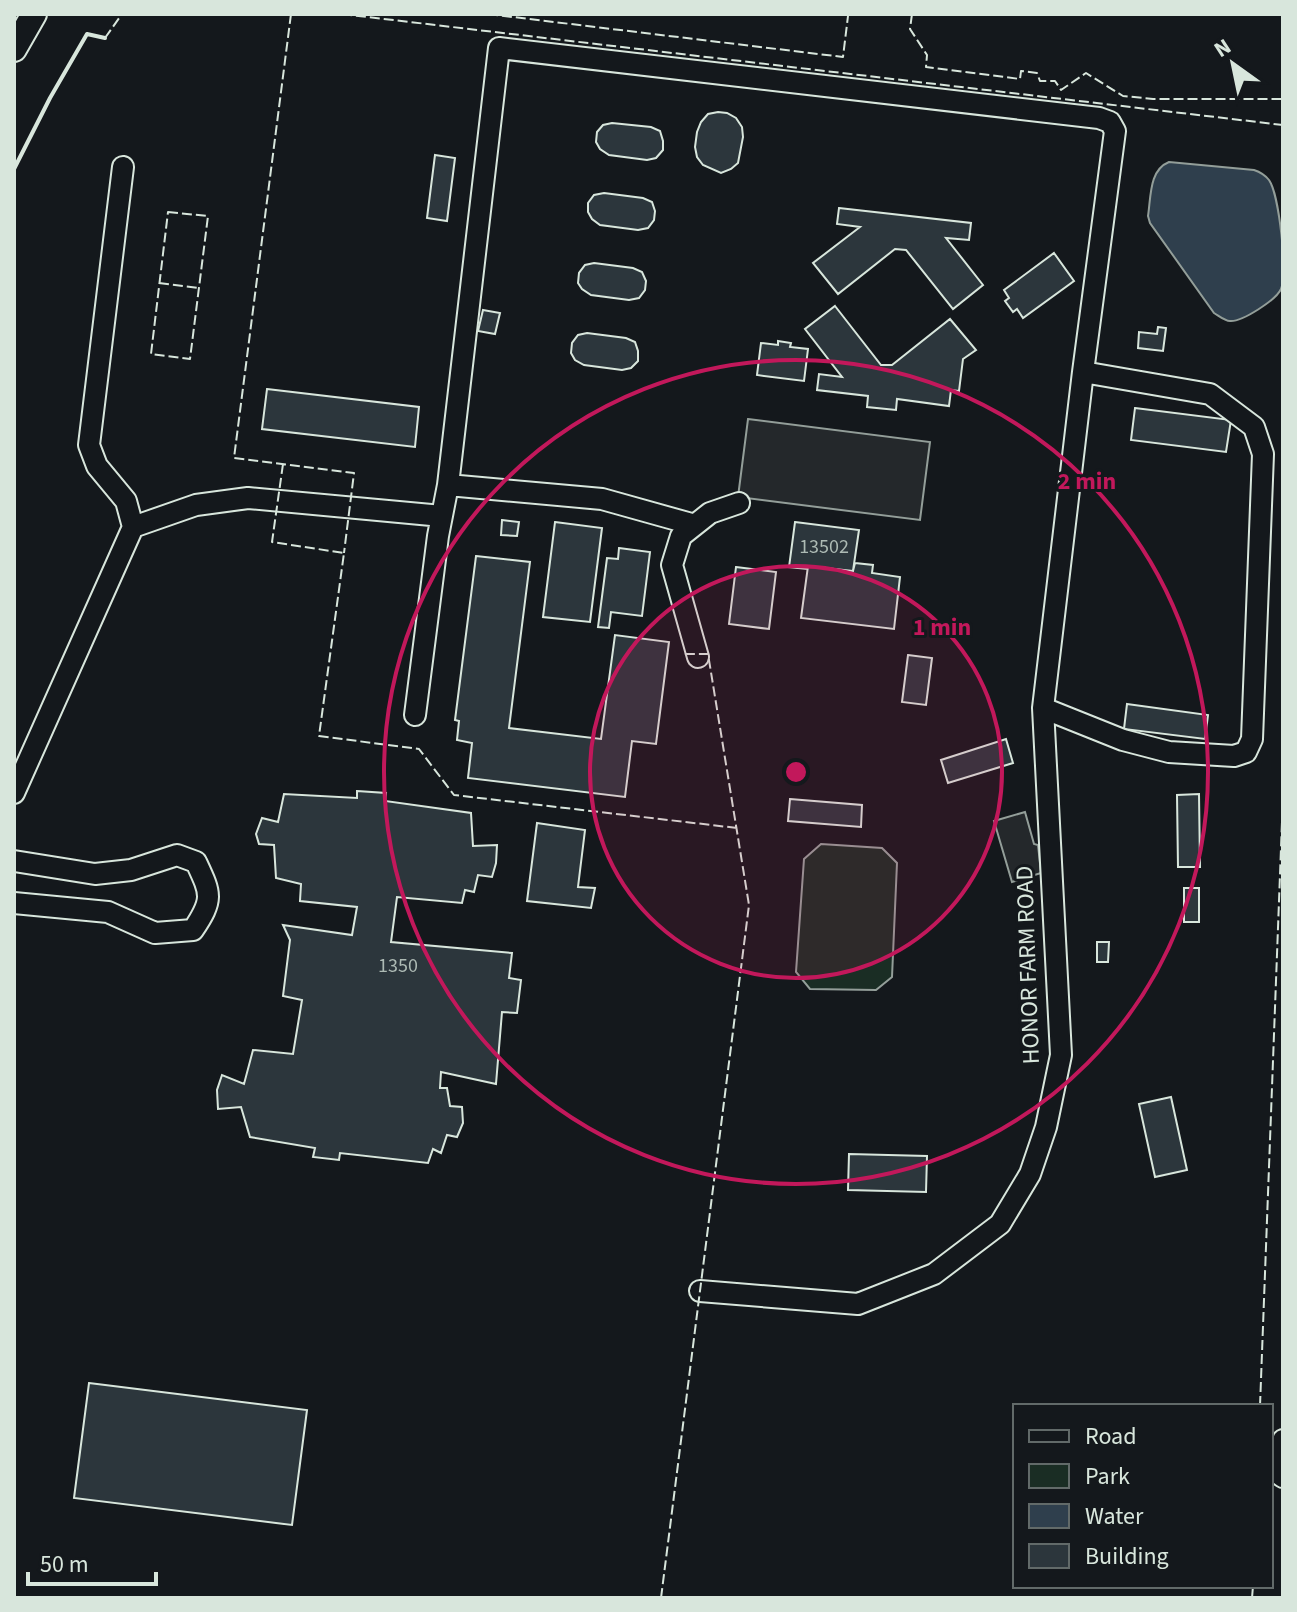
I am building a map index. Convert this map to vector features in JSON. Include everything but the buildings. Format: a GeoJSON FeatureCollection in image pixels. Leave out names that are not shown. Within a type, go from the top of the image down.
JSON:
{"type":"FeatureCollection","features":[{"type":"Feature","properties":{"kind":"main road"},"geometry":{"type":"LineString","coordinates":[[14,49],[34,14]]}},
{"type":"Feature","properties":{"kind":"street","name":"HONOR FARM ROAD"},"geometry":{"type":"LineString","coordinates":[[448,485],[499,48],[1099,118],[1110,122],[1115,131],[1043,708],[1061,1055],[1046,1127],[1030,1174],[1000,1224],[934,1274],[858,1304],[700,1291]]}},
{"type":"Feature","properties":{"kind":"street"},"geometry":{"type":"LineString","coordinates":[[14,793],[133,527],[126,501],[97,466],[89,445],[123,167]]}},
{"type":"Feature","properties":{"kind":"street"},"geometry":{"type":"LineString","coordinates":[[1043,708],[1123,740],[1169,752],[1234,756],[1246,752],[1252,739],[1263,454],[1254,427],[1210,394],[1083,372]]}},
{"type":"Feature","properties":{"kind":"street"},"geometry":{"type":"LineString","coordinates":[[415,715],[448,485],[602,499],[695,525]]}},
{"type":"Feature","properties":{"kind":"street"},"geometry":{"type":"LineString","coordinates":[[133,527],[196,505],[248,498],[442,516]]}},
{"type":"Feature","properties":{"kind":"street"},"geometry":{"type":"LineString","coordinates":[[698,657],[672,565],[681,536],[710,513],[739,503]]}},
{"type":"Feature","properties":{"kind":"street"},"geometry":{"type":"LineString","coordinates":[[14,861],[95,874],[131,870],[177,855],[196,862],[209,891],[206,910],[193,930],[155,933],[108,912],[14,903]]}},
{"type":"Feature","properties":{"kind":"street"},"geometry":{"type":"LineString","coordinates":[[1279,1474],[1283,1440]]}},
{"type":"Feature","properties":{"kind":"green space"},"geometry":{"type":"Polygon","coordinates":[[[821,844],[882,848],[897,863],[892,977],[876,990],[810,989],[796,972],[804,859],[821,844]]]}},
{"type":"Feature","properties":{"kind":"shaded area"},"geometry":{"type":"Polygon","coordinates":[[[748,419],[930,442],[920,520],[738,497],[748,419]]]}},
{"type":"Feature","properties":{"kind":"shaded area"},"geometry":{"type":"Polygon","coordinates":[[[1025,812],[1034,844],[1038,845],[1041,873],[1012,882],[994,821],[1025,812]]]}},
{"type":"Feature","properties":{"kind":"water"},"geometry":{"type":"Polygon","coordinates":[[[1169,162],[1254,170],[1269,180],[1279,217],[1283,281],[1278,294],[1250,314],[1230,321],[1214,313],[1150,223],[1148,216],[1154,178],[1169,162]]]}},
{"type":"Feature","properties":{"kind":"fence"},"geometry":{"type":"LineString","coordinates":[[105,38],[122,14]]}},
{"type":"Feature","properties":{"kind":"fence"},"geometry":{"type":"LineString","coordinates":[[291,14],[234,458],[354,473],[344,553]]}},
{"type":"Feature","properties":{"kind":"fence"},"geometry":{"type":"LineString","coordinates":[[342,14],[1283,125]]}},
{"type":"Feature","properties":{"kind":"fence"},"geometry":{"type":"LineString","coordinates":[[488,14],[843,57],[847,14]]}},
{"type":"Feature","properties":{"kind":"fence"},"geometry":{"type":"LineString","coordinates":[[912,14],[910,29],[927,55],[926,67],[1020,79],[1021,71],[1037,73],[1040,81],[1055,81],[1061,90],[1086,73],[1123,96],[1153,99],[1283,99]]}},
{"type":"Feature","properties":{"kind":"fence"},"geometry":{"type":"LineString","coordinates":[[168,212],[208,216],[190,359],[151,354],[168,212]]}},
{"type":"Feature","properties":{"kind":"fence"},"geometry":{"type":"LineString","coordinates":[[159,283],[199,288]]}},
{"type":"Feature","properties":{"kind":"fence"},"geometry":{"type":"LineString","coordinates":[[283,464],[272,542],[344,553],[319,736],[419,749],[454,795],[737,828]]}},
{"type":"Feature","properties":{"kind":"fence"},"geometry":{"type":"LineString","coordinates":[[661,1598],[749,905],[708,654],[681,654]]}},
{"type":"Feature","properties":{"kind":"fence"},"geometry":{"type":"LineString","coordinates":[[1260,1404],[1283,795]]}},
{"type":"Feature","properties":{"kind":"fence"},"geometry":{"type":"LineString","coordinates":[[1252,1598],[1253,1588]]}},
{"type":"Feature","properties":{"kind":"wall"},"geometry":{"type":"LineString","coordinates":[[14,169],[87,34],[105,38]]}}]}
